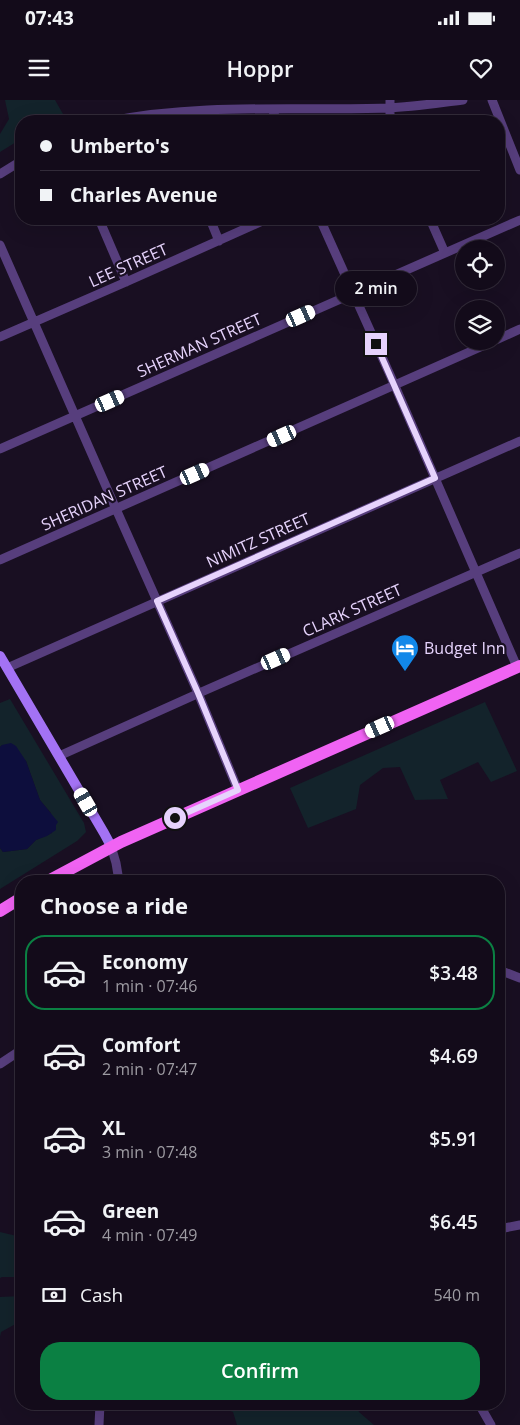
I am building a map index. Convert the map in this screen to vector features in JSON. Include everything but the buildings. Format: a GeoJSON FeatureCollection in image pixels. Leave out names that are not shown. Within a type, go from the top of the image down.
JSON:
{"type":"FeatureCollection","features":[{"type":"Feature","properties":{"kind":"main road"},"geometry":{"type":"LineString","coordinates":[[59,875],[111,846],[518,666]]}},
{"type":"Feature","properties":{"kind":"main road"},"geometry":{"type":"LineString","coordinates":[[0,911],[15,902]]}},
{"type":"Feature","properties":{"kind":"street"},"geometry":{"type":"LineString","coordinates":[[182,115],[218,110],[463,100]]}},
{"type":"Feature","properties":{"kind":"street"},"geometry":{"type":"LineString","coordinates":[[492,100],[498,115]]}},
{"type":"Feature","properties":{"kind":"street"},"geometry":{"type":"LineString","coordinates":[[272,109],[275,115]]}},
{"type":"Feature","properties":{"kind":"street"},"geometry":{"type":"LineString","coordinates":[[505,132],[520,170]]}},
{"type":"Feature","properties":{"kind":"street"},"geometry":{"type":"LineString","coordinates":[[0,174],[15,165]]}},
{"type":"Feature","properties":{"kind":"street","name":"SHERMAN STREET"},"geometry":{"type":"LineString","coordinates":[[0,449],[520,220]]}},
{"type":"Feature","properties":{"kind":"street"},"geometry":{"type":"LineString","coordinates":[[102,225],[126,282]]}},
{"type":"Feature","properties":{"kind":"street"},"geometry":{"type":"LineString","coordinates":[[212,225],[219,241]]}},
{"type":"Feature","properties":{"kind":"street","name":"LEE STREET"},"geometry":{"type":"LineString","coordinates":[[0,337],[254,225]]}},
{"type":"Feature","properties":{"kind":"street"},"geometry":{"type":"LineString","coordinates":[[323,225],[518,666]]}},
{"type":"Feature","properties":{"kind":"street"},"geometry":{"type":"LineString","coordinates":[[433,225],[445,253]]}},
{"type":"Feature","properties":{"kind":"street"},"geometry":{"type":"LineString","coordinates":[[0,245],[198,693],[238,790]]}},
{"type":"Feature","properties":{"kind":"street","name":"SHERIDAN STREET"},"geometry":{"type":"LineString","coordinates":[[505,336],[520,329]]}},
{"type":"Feature","properties":{"kind":"street","name":"SHERIDAN STREET"},"geometry":{"type":"LineString","coordinates":[[0,560],[475,350]]}},
{"type":"Feature","properties":{"kind":"street","name":"NIMITZ STREET"},"geometry":{"type":"LineString","coordinates":[[8,668],[520,441]]}},
{"type":"Feature","properties":{"kind":"street","name":"CLARK STREET"},"geometry":{"type":"LineString","coordinates":[[59,756],[198,693],[520,553]]}},
{"type":"Feature","properties":{"kind":"street"},"geometry":{"type":"LineString","coordinates":[[0,656],[104,833],[111,846],[118,875]]}},
{"type":"Feature","properties":{"kind":"street"},"geometry":{"type":"LineString","coordinates":[[505,972],[520,978]]}},
{"type":"Feature","properties":{"kind":"street"},"geometry":{"type":"LineString","coordinates":[[0,1064],[15,1054]]}},
{"type":"Feature","properties":{"kind":"street"},"geometry":{"type":"LineString","coordinates":[[505,1228],[520,1225]]}},
{"type":"Feature","properties":{"kind":"street"},"geometry":{"type":"LineString","coordinates":[[99,1425],[100,1410]]}},
{"type":"Feature","properties":{"kind":"street"},"geometry":{"type":"LineString","coordinates":[[482,1410],[491,1425]]}},
{"type":"Feature","properties":{"kind":"shaded area"},"geometry":{"type":"Polygon","coordinates":[[[5,100],[55,100],[63,114],[15,115],[15,143],[0,152],[0,134],[9,119],[5,100]]]}},
{"type":"Feature","properties":{"kind":"shaded area"},"geometry":{"type":"Polygon","coordinates":[[[10,699],[84,823],[86,832],[77,841],[22,875],[15,875],[15,880],[0,889],[0,848],[3,852],[27,849],[36,840],[52,833],[51,813],[40,800],[26,761],[2,745],[0,747],[0,703],[10,699]]]}},
{"type":"Feature","properties":{"kind":"shaded area"},"geometry":{"type":"Polygon","coordinates":[[[485,702],[517,771],[491,782],[478,762],[440,780],[448,799],[415,800],[400,767],[383,768],[360,785],[356,809],[308,828],[290,788],[485,702]]]}},
{"type":"Feature","properties":{"kind":"shaded area"},"geometry":{"type":"Polygon","coordinates":[[[11,743],[16,746],[26,761],[40,800],[58,822],[56,830],[36,840],[27,849],[3,852],[0,848],[0,747],[11,743]]]}},
{"type":"Feature","properties":{"kind":"shaded area"},"geometry":{"type":"Polygon","coordinates":[[[0,1232],[15,1236],[15,1277],[0,1278],[0,1232]]]}},
{"type":"Feature","properties":{"kind":"shaded area"},"geometry":{"type":"Polygon","coordinates":[[[15,1296],[15,1324],[1,1332],[0,1337],[0,1297],[15,1296]]]}},
{"type":"Feature","properties":{"kind":"shaded area"},"geometry":{"type":"Polygon","coordinates":[[[227,1410],[358,1410],[374,1425],[237,1425],[233,1412],[227,1410]]]}},
{"type":"Feature","properties":{"kind":"place","name":"Budget Inn"},"geometry":{"type":"Point","coordinates":[405,672]}},
{"type":"Feature","properties":{"kind":"route"},"geometry":{"type":"LineString","coordinates":[[175,818],[238,790],[157,601],[435,478],[376,344]]}}]}
